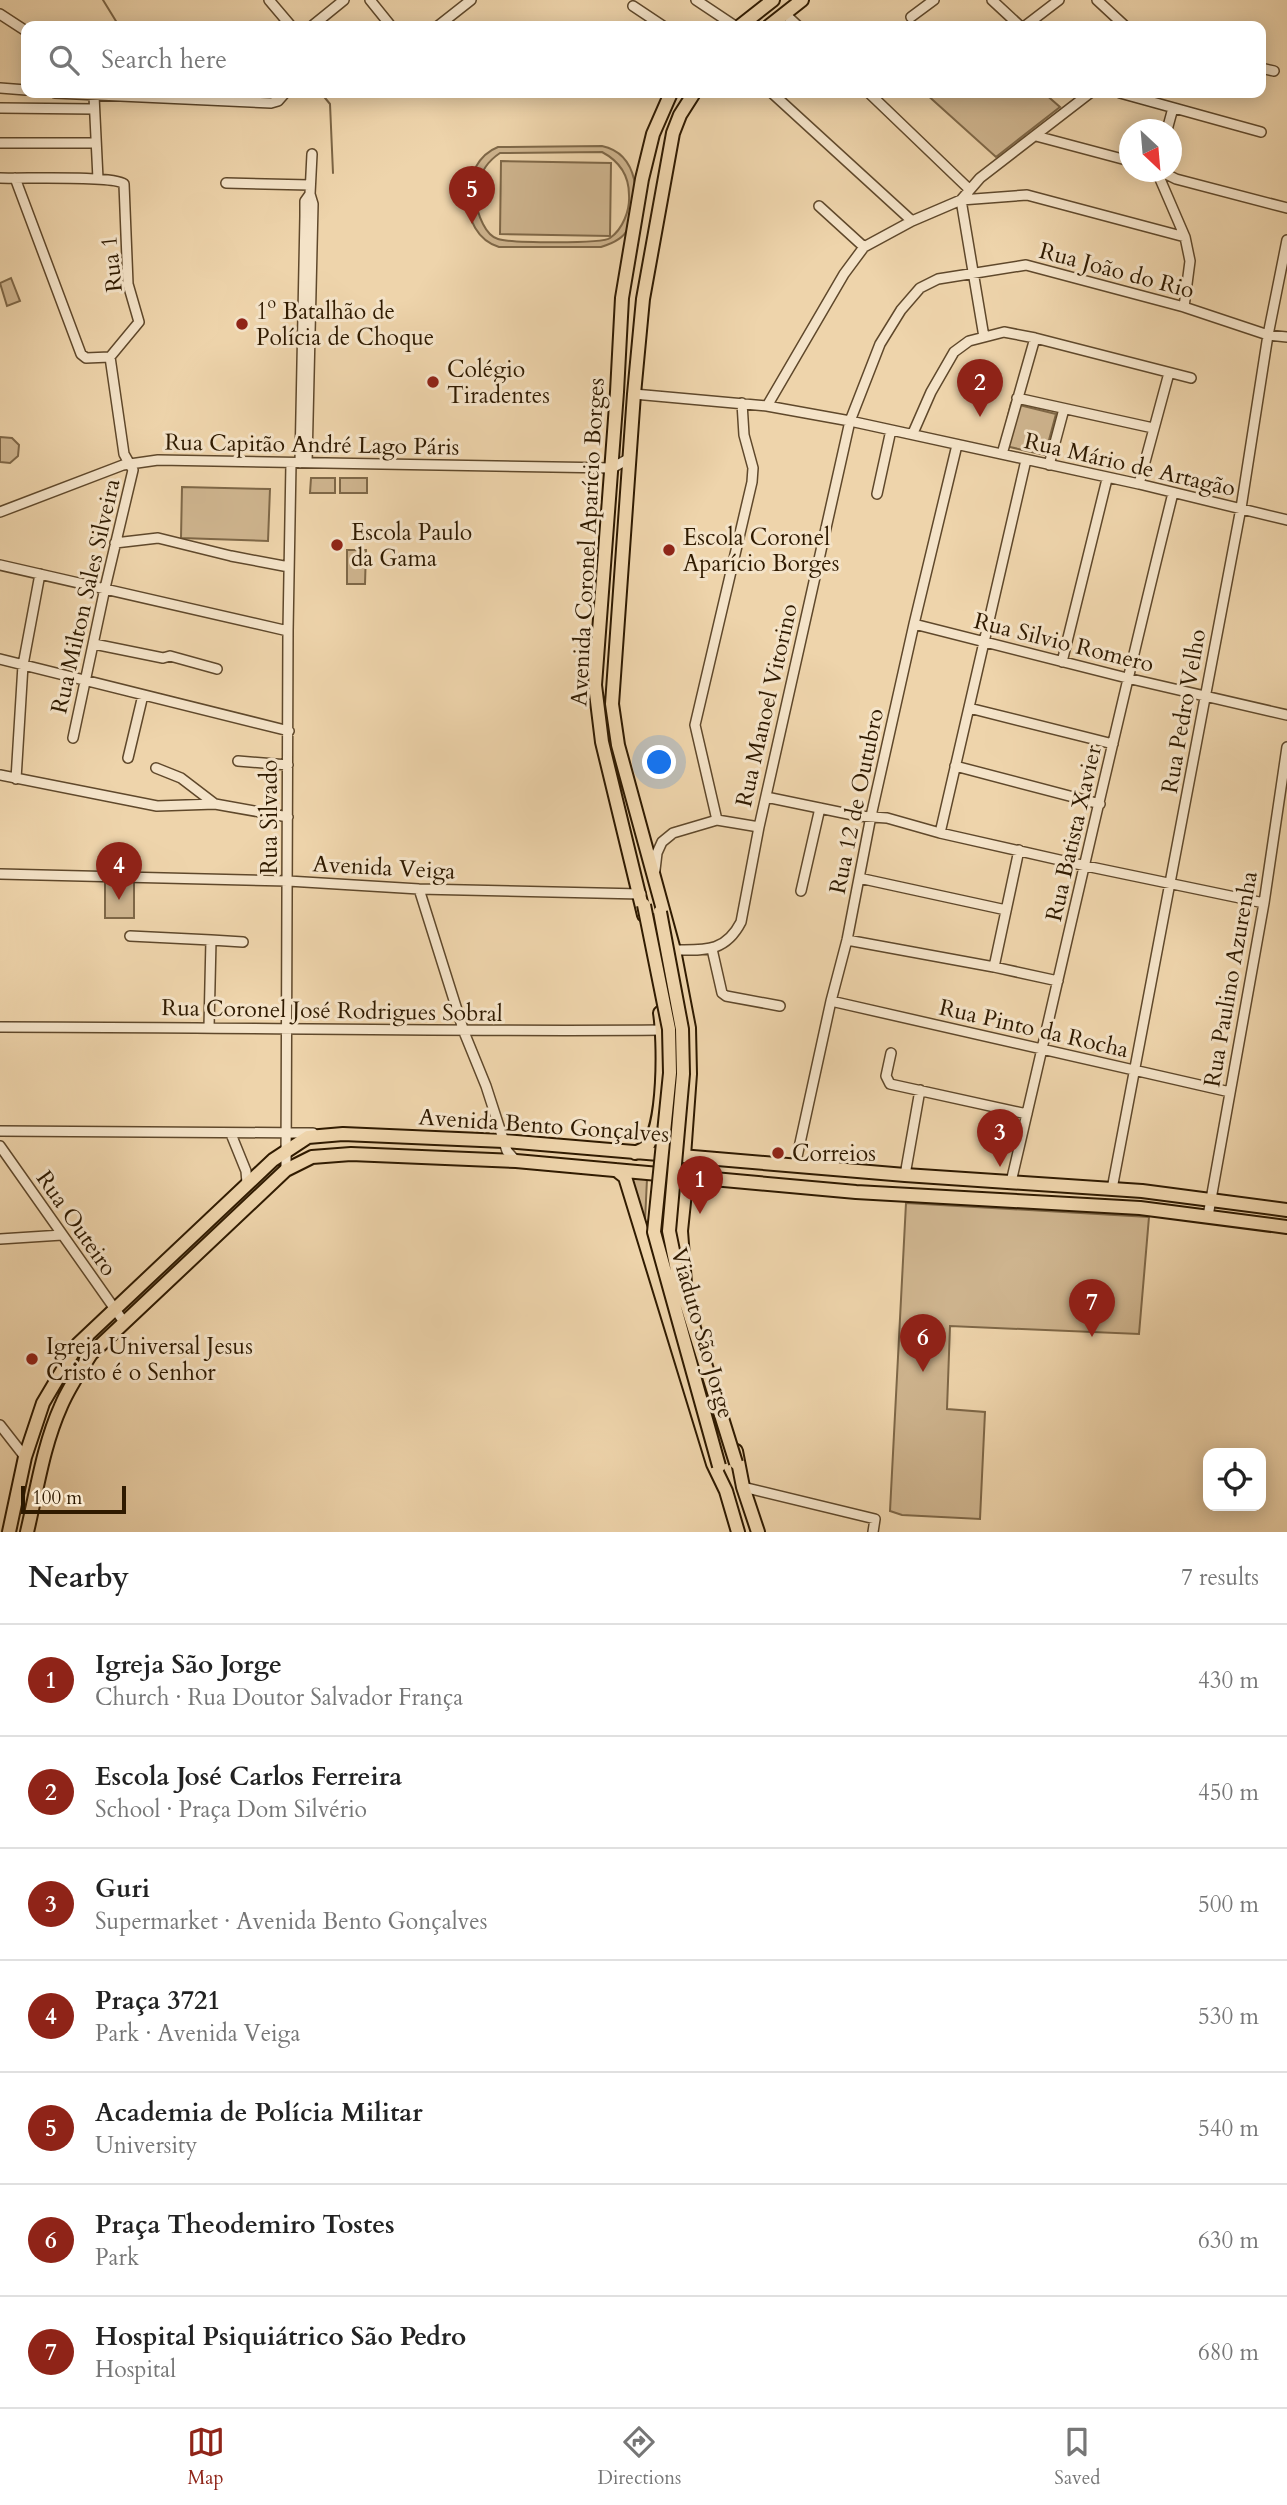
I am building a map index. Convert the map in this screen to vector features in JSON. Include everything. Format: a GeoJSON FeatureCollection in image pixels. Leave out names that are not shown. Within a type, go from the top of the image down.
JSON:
{"type":"FeatureCollection","features":[{"type":"Feature","properties":{"kind":"main road"},"geometry":{"type":"LineString","coordinates":[[744,21],[773,0]]}},
{"type":"Feature","properties":{"kind":"main road"},"geometry":{"type":"LineString","coordinates":[[775,21],[802,0]]}},
{"type":"Feature","properties":{"kind":"main road","name":"Avenida Coronel Aparício Borges"},"geometry":{"type":"LineString","coordinates":[[635,1153],[646,1147],[652,1138],[664,1074],[663,1030],[642,899],[602,742],[595,685],[627,258],[653,134],[669,98]]}},
{"type":"Feature","properties":{"kind":"main road","name":"Avenida Coronel Aparício Borges"},"geometry":{"type":"LineString","coordinates":[[684,1156],[688,1108],[689,1028],[674,950],[659,905],[618,745],[612,704],[643,299],[673,133],[691,98]]}},
{"type":"Feature","properties":{"kind":"main road","name":"Viaduto São Jorge"},"geometry":{"type":"LineString","coordinates":[[642,899],[669,1030],[670,1073],[654,1233],[726,1491]]}},
{"type":"Feature","properties":{"kind":"main road","name":"Viaduto São Jorge"},"geometry":{"type":"LineString","coordinates":[[659,905],[683,1040],[683,1074],[669,1231],[679,1280],[743,1487]]}},
{"type":"Feature","properties":{"kind":"main road"},"geometry":{"type":"LineString","coordinates":[[659,1105],[671,1113],[688,1108]]}},
{"type":"Feature","properties":{"kind":"main road","name":"Avenida Bento Gonçalves"},"geometry":{"type":"LineString","coordinates":[[9,1532],[25,1457],[43,1403],[78,1344],[247,1183],[286,1149],[308,1137],[343,1134],[503,1141],[905,1175],[1112,1189],[1287,1210]]}},
{"type":"Feature","properties":{"kind":"main road","name":"Avenida Bento Gonçalves"},"geometry":{"type":"LineString","coordinates":[[27,1532],[43,1460],[60,1409],[69,1388],[91,1354],[286,1170],[312,1157],[351,1154],[516,1161],[856,1192],[1140,1208],[1287,1227]]}},
{"type":"Feature","properties":{"kind":"main road"},"geometry":{"type":"LineString","coordinates":[[615,1170],[625,1177],[713,1464],[726,1491],[738,1532]]}},
{"type":"Feature","properties":{"kind":"main road"},"geometry":{"type":"LineString","coordinates":[[690,1177],[686,1184],[681,1231],[684,1278],[740,1462],[743,1487],[758,1532]]}},
{"type":"Feature","properties":{"kind":"main road"},"geometry":{"type":"LineString","coordinates":[[642,1233],[656,1222],[669,1223],[681,1231]]}},
{"type":"Feature","properties":{"kind":"street"},"geometry":{"type":"LineString","coordinates":[[270,0],[287,21]]}},
{"type":"Feature","properties":{"kind":"street"},"geometry":{"type":"LineString","coordinates":[[318,21],[345,0]]}},
{"type":"Feature","properties":{"kind":"street"},"geometry":{"type":"LineString","coordinates":[[370,0],[387,21]]}},
{"type":"Feature","properties":{"kind":"street"},"geometry":{"type":"LineString","coordinates":[[444,21],[471,0]]}},
{"type":"Feature","properties":{"kind":"street"},"geometry":{"type":"LineString","coordinates":[[696,0],[729,21]]}},
{"type":"Feature","properties":{"kind":"street"},"geometry":{"type":"LineString","coordinates":[[911,17],[934,0]]}},
{"type":"Feature","properties":{"kind":"street"},"geometry":{"type":"LineString","coordinates":[[992,0],[1017,21]]}},
{"type":"Feature","properties":{"kind":"street"},"geometry":{"type":"LineString","coordinates":[[1030,21],[1059,0]]}},
{"type":"Feature","properties":{"kind":"street"},"geometry":{"type":"LineString","coordinates":[[1097,0],[1120,21]]}},
{"type":"Feature","properties":{"kind":"street"},"geometry":{"type":"LineString","coordinates":[[633,6],[656,21]]}},
{"type":"Feature","properties":{"kind":"street"},"geometry":{"type":"LineString","coordinates":[[785,13],[793,21]]}},
{"type":"Feature","properties":{"kind":"street"},"geometry":{"type":"LineString","coordinates":[[0,14],[21,28]]}},
{"type":"Feature","properties":{"kind":"street"},"geometry":{"type":"LineString","coordinates":[[1266,69],[1274,71]]}},
{"type":"Feature","properties":{"kind":"street"},"geometry":{"type":"LineString","coordinates":[[0,88],[21,90]]}},
{"type":"Feature","properties":{"kind":"street"},"geometry":{"type":"LineString","coordinates":[[0,178],[98,179],[94,98]]}},
{"type":"Feature","properties":{"kind":"street"},"geometry":{"type":"LineString","coordinates":[[145,98],[271,103],[281,98]]}},
{"type":"Feature","properties":{"kind":"street"},"geometry":{"type":"LineString","coordinates":[[777,98],[912,221]]}},
{"type":"Feature","properties":{"kind":"street"},"geometry":{"type":"LineString","coordinates":[[874,98],[969,189]]}},
{"type":"Feature","properties":{"kind":"street"},"geometry":{"type":"LineString","coordinates":[[984,337],[961,200],[980,178],[1084,98]]}},
{"type":"Feature","properties":{"kind":"street"},"geometry":{"type":"LineString","coordinates":[[1138,98],[1261,132]]}},
{"type":"Feature","properties":{"kind":"street"},"geometry":{"type":"LineString","coordinates":[[0,108],[94,108]]}},
{"type":"Feature","properties":{"kind":"street"},"geometry":{"type":"LineString","coordinates":[[1170,119],[1173,108]]}},
{"type":"Feature","properties":{"kind":"street"},"geometry":{"type":"LineString","coordinates":[[1036,136],[1119,158]]}},
{"type":"Feature","properties":{"kind":"street"},"geometry":{"type":"LineString","coordinates":[[0,143],[96,143]]}},
{"type":"Feature","properties":{"kind":"street","name":"Rua Silvado"},"geometry":{"type":"LineString","coordinates":[[286,1170],[289,567],[303,445],[308,236],[313,204],[310,190],[312,154]]}},
{"type":"Feature","properties":{"kind":"street"},"geometry":{"type":"LineString","coordinates":[[15,178],[81,354],[86,358],[110,357],[124,454],[130,464]]}},
{"type":"Feature","properties":{"kind":"street","name":"Rua 1"},"geometry":{"type":"LineString","coordinates":[[98,179],[120,180],[124,184],[128,284],[138,317],[135,329],[110,357]]}},
{"type":"Feature","properties":{"kind":"street"},"geometry":{"type":"LineString","coordinates":[[1182,181],[1287,208]]}},
{"type":"Feature","properties":{"kind":"street"},"geometry":{"type":"LineString","coordinates":[[1164,182],[1185,237],[1190,261],[1184,307]]}},
{"type":"Feature","properties":{"kind":"street"},"geometry":{"type":"LineString","coordinates":[[226,183],[310,190]]}},
{"type":"Feature","properties":{"kind":"street"},"geometry":{"type":"LineString","coordinates":[[767,406],[844,274],[864,247],[912,221],[961,200],[1027,195],[1185,237]]}},
{"type":"Feature","properties":{"kind":"street"},"geometry":{"type":"LineString","coordinates":[[819,206],[864,247]]}},
{"type":"Feature","properties":{"kind":"street","name":"Rua Pedro Velho"},"geometry":{"type":"LineString","coordinates":[[1112,1189],[1241,508],[1268,335],[1287,240]]}},
{"type":"Feature","properties":{"kind":"street","name":"Rua João do Rio"},"geometry":{"type":"LineString","coordinates":[[850,421],[880,344],[907,302],[920,288],[938,279],[1026,265],[1184,307],[1268,335],[1287,337]]}},
{"type":"Feature","properties":{"kind":"street"},"geometry":{"type":"LineString","coordinates":[[913,433],[931,392],[954,352],[969,341],[1004,332],[1191,378]]}},
{"type":"Feature","properties":{"kind":"street"},"geometry":{"type":"LineString","coordinates":[[1002,454],[1035,338]]}},
{"type":"Feature","properties":{"kind":"street"},"geometry":{"type":"LineString","coordinates":[[1139,484],[1169,373]]}},
{"type":"Feature","properties":{"kind":"street","name":"Rua Mário de Artagão"},"geometry":{"type":"LineString","coordinates":[[634,394],[767,406],[913,433],[1287,520]]}},
{"type":"Feature","properties":{"kind":"street"},"geometry":{"type":"LineString","coordinates":[[1017,398],[1153,428]]}},
{"type":"Feature","properties":{"kind":"street"},"geometry":{"type":"LineString","coordinates":[[717,820],[695,725],[752,482],[742,403]]}},
{"type":"Feature","properties":{"kind":"street"},"geometry":{"type":"LineString","coordinates":[[1049,465],[1064,409]]}},
{"type":"Feature","properties":{"kind":"street","name":"Rua Manoel Vitorino"},"geometry":{"type":"LineString","coordinates":[[712,949],[735,933],[741,922],[759,827],[850,421]]}},
{"type":"Feature","properties":{"kind":"street"},"geometry":{"type":"LineString","coordinates":[[877,494],[891,430]]}},
{"type":"Feature","properties":{"kind":"street","name":"Rua 12 de Outubro"},"geometry":{"type":"LineString","coordinates":[[795,1166],[847,940],[871,816],[914,624],[957,444]]}},
{"type":"Feature","properties":{"kind":"street","name":"Rua Capitão André Lago Páris"},"geometry":{"type":"LineString","coordinates":[[0,512],[130,464],[159,460],[612,468],[630,458]]}},
{"type":"Feature","properties":{"kind":"street"},"geometry":{"type":"LineString","coordinates":[[940,833],[1026,460]]}},
{"type":"Feature","properties":{"kind":"street","name":"Rua Milton Sales Silveira"},"geometry":{"type":"LineString","coordinates":[[73,738],[133,470],[130,464]]}},
{"type":"Feature","properties":{"kind":"street"},"geometry":{"type":"LineString","coordinates":[[1062,662],[1107,479]]}},
{"type":"Feature","properties":{"kind":"street","name":"Rua Batista Xavier"},"geometry":{"type":"LineString","coordinates":[[1011,1181],[1086,866],[1126,678],[1172,493]]}},
{"type":"Feature","properties":{"kind":"street"},"geometry":{"type":"LineString","coordinates":[[115,542],[158,538],[289,567]]}},
{"type":"Feature","properties":{"kind":"street"},"geometry":{"type":"LineString","coordinates":[[0,565],[288,631]]}},
{"type":"Feature","properties":{"kind":"street"},"geometry":{"type":"LineString","coordinates":[[16,779],[23,665],[40,574]]}},
{"type":"Feature","properties":{"kind":"street","name":"Rua Silvio Romero"},"geometry":{"type":"LineString","coordinates":[[914,624],[1126,678],[1287,715]]}},
{"type":"Feature","properties":{"kind":"street"},"geometry":{"type":"LineString","coordinates":[[94,644],[163,658],[170,656],[217,668]]}},
{"type":"Feature","properties":{"kind":"street"},"geometry":{"type":"LineString","coordinates":[[0,659],[289,731]]}},
{"type":"Feature","properties":{"kind":"street"},"geometry":{"type":"LineString","coordinates":[[128,758],[143,695]]}},
{"type":"Feature","properties":{"kind":"street"},"geometry":{"type":"LineString","coordinates":[[968,708],[1113,744]]}},
{"type":"Feature","properties":{"kind":"street","name":"Rua Paulino Azurenha"},"geometry":{"type":"LineString","coordinates":[[1208,1216],[1264,903],[1287,747]]}},
{"type":"Feature","properties":{"kind":"street"},"geometry":{"type":"LineString","coordinates":[[238,761],[288,765]]}},
{"type":"Feature","properties":{"kind":"street"},"geometry":{"type":"LineString","coordinates":[[954,766],[1100,804]]}},
{"type":"Feature","properties":{"kind":"street"},"geometry":{"type":"LineString","coordinates":[[156,768],[181,778],[215,804]]}},
{"type":"Feature","properties":{"kind":"street"},"geometry":{"type":"LineString","coordinates":[[0,775],[157,806],[215,804],[288,817]]}},
{"type":"Feature","properties":{"kind":"street"},"geometry":{"type":"LineString","coordinates":[[766,797],[887,818],[940,833],[1086,866],[1264,903]]}},
{"type":"Feature","properties":{"kind":"street"},"geometry":{"type":"LineString","coordinates":[[801,891],[820,808]]}},
{"type":"Feature","properties":{"kind":"street"},"geometry":{"type":"LineString","coordinates":[[653,880],[657,853],[662,842],[673,833],[717,820],[759,827]]}},
{"type":"Feature","properties":{"kind":"street"},"geometry":{"type":"LineString","coordinates":[[994,967],[1020,850]]}},
{"type":"Feature","properties":{"kind":"street","name":"Avenida Veiga"},"geometry":{"type":"LineString","coordinates":[[0,874],[288,881],[642,899]]}},
{"type":"Feature","properties":{"kind":"street"},"geometry":{"type":"LineString","coordinates":[[859,878],[1006,910]]}},
{"type":"Feature","properties":{"kind":"street"},"geometry":{"type":"LineString","coordinates":[[419,889],[464,1032],[486,1086],[503,1141],[516,1161]]}},
{"type":"Feature","properties":{"kind":"street"},"geometry":{"type":"LineString","coordinates":[[130,936],[243,942]]}},
{"type":"Feature","properties":{"kind":"street"},"geometry":{"type":"LineString","coordinates":[[209,1027],[211,940]]}},
{"type":"Feature","properties":{"kind":"street"},"geometry":{"type":"LineString","coordinates":[[847,940],[1058,981]]}},
{"type":"Feature","properties":{"kind":"street"},"geometry":{"type":"LineString","coordinates":[[674,950],[712,949],[722,993],[780,1006]]}},
{"type":"Feature","properties":{"kind":"street","name":"Rua Pinto da Rocha"},"geometry":{"type":"LineString","coordinates":[[831,1001],[1230,1092]]}},
{"type":"Feature","properties":{"kind":"street","name":"Rua Coronel José Rodrigues Sobral"},"geometry":{"type":"LineString","coordinates":[[0,1027],[209,1027],[464,1032],[663,1030]]}},
{"type":"Feature","properties":{"kind":"street"},"geometry":{"type":"LineString","coordinates":[[891,1053],[886,1076],[890,1084],[1027,1114]]}},
{"type":"Feature","properties":{"kind":"street"},"geometry":{"type":"LineString","coordinates":[[905,1175],[920,1090]]}},
{"type":"Feature","properties":{"kind":"street"},"geometry":{"type":"LineString","coordinates":[[0,1131],[343,1134]]}},
{"type":"Feature","properties":{"kind":"street"},"geometry":{"type":"LineString","coordinates":[[231,1134],[246,1171],[247,1183]]}},
{"type":"Feature","properties":{"kind":"street","name":"Rua Outeiro"},"geometry":{"type":"LineString","coordinates":[[0,1146],[124,1322]]}},
{"type":"Feature","properties":{"kind":"street"},"geometry":{"type":"LineString","coordinates":[[0,1239],[62,1236]]}},
{"type":"Feature","properties":{"kind":"street"},"geometry":{"type":"LineString","coordinates":[[0,1425],[25,1457]]}},
{"type":"Feature","properties":{"kind":"street"},"geometry":{"type":"LineString","coordinates":[[743,1487],[875,1519],[873,1532]]}},
{"type":"Feature","properties":{"kind":"shaded area"},"geometry":{"type":"Polygon","coordinates":[[[931,98],[1050,98],[1060,107],[996,157],[931,98]]]}},
{"type":"Feature","properties":{"kind":"shaded area"},"geometry":{"type":"Polygon","coordinates":[[[602,146],[614,151],[624,158],[630,168],[636,192],[635,205],[626,233],[601,247],[499,247],[485,240],[475,228],[470,214],[470,182],[485,155],[498,147],[602,146]],[[602,152],[500,153],[485,167],[478,185],[477,205],[484,226],[493,237],[506,240],[574,242],[610,238],[619,230],[625,219],[629,188],[618,164],[602,152]]]}},
{"type":"Feature","properties":{"kind":"shaded area"},"geometry":{"type":"Polygon","coordinates":[[[501,161],[611,163],[610,236],[500,234],[501,161]]]}},
{"type":"Feature","properties":{"kind":"shaded area"},"geometry":{"type":"Polygon","coordinates":[[[11,278],[20,301],[7,306],[0,283],[11,278]]]}},
{"type":"Feature","properties":{"kind":"shaded area"},"geometry":{"type":"Polygon","coordinates":[[[1011,403],[1056,414],[1045,455],[1001,445],[1011,403]]]}},
{"type":"Feature","properties":{"kind":"shaded area"},"geometry":{"type":"Polygon","coordinates":[[[0,437],[12,438],[19,445],[18,456],[10,463],[0,462],[0,437]]]}},
{"type":"Feature","properties":{"kind":"shaded area"},"geometry":{"type":"Polygon","coordinates":[[[311,478],[335,478],[335,493],[310,493],[311,478]]]}},
{"type":"Feature","properties":{"kind":"shaded area"},"geometry":{"type":"Polygon","coordinates":[[[340,478],[367,478],[367,493],[340,493],[340,478]]]}},
{"type":"Feature","properties":{"kind":"shaded area"},"geometry":{"type":"Polygon","coordinates":[[[182,487],[270,489],[268,541],[181,538],[182,487]]]}},
{"type":"Feature","properties":{"kind":"shaded area"},"geometry":{"type":"Polygon","coordinates":[[[347,550],[366,550],[365,584],[347,584],[347,550]]]}},
{"type":"Feature","properties":{"kind":"shaded area"},"geometry":{"type":"Polygon","coordinates":[[[105,881],[134,881],[134,918],[105,918],[105,881]]]}},
{"type":"Feature","properties":{"kind":"shaded area"},"geometry":{"type":"Polygon","coordinates":[[[630,1178],[647,1179],[645,1221],[630,1178]]]}},
{"type":"Feature","properties":{"kind":"shaded area"},"geometry":{"type":"Polygon","coordinates":[[[906,1203],[1149,1217],[1139,1334],[950,1326],[947,1409],[985,1412],[980,1519],[902,1515],[890,1511],[906,1203]]]}},
{"type":"Feature","properties":{"kind":"waterway"},"geometry":{"type":"LineString","coordinates":[[103,0],[116,21]]}},
{"type":"Feature","properties":{"kind":"waterway"},"geometry":{"type":"LineString","coordinates":[[325,98],[330,104],[333,173]]}},
{"type":"Feature","properties":{"kind":"place","name":"Academia de Polícia Militar"},"geometry":{"type":"Point","coordinates":[472,224]}},
{"type":"Feature","properties":{"kind":"place","name":"1º Batalhão de Polícia de Choque"},"geometry":{"type":"Point","coordinates":[242,324]}},
{"type":"Feature","properties":{"kind":"place","name":"Colégio Tiradentes"},"geometry":{"type":"Point","coordinates":[433,382]}},
{"type":"Feature","properties":{"kind":"place","name":"Escola José Carlos Ferreira"},"geometry":{"type":"Point","coordinates":[980,417]}},
{"type":"Feature","properties":{"kind":"place","name":"Escola Paulo da Gama"},"geometry":{"type":"Point","coordinates":[337,545]}},
{"type":"Feature","properties":{"kind":"place","name":"Escola Coronel Aparício Borges"},"geometry":{"type":"Point","coordinates":[669,550]}},
{"type":"Feature","properties":{"kind":"place","name":"Praça 3721"},"geometry":{"type":"Point","coordinates":[119,900]}},
{"type":"Feature","properties":{"kind":"place","name":"Correios"},"geometry":{"type":"Point","coordinates":[778,1153]}},
{"type":"Feature","properties":{"kind":"place","name":"Guri"},"geometry":{"type":"Point","coordinates":[1000,1167]}},
{"type":"Feature","properties":{"kind":"place","name":"Igreja São Jorge"},"geometry":{"type":"Point","coordinates":[700,1214]}},
{"type":"Feature","properties":{"kind":"place","name":"Hospital Psiquiátrico São Pedro"},"geometry":{"type":"Point","coordinates":[1092,1337]}},
{"type":"Feature","properties":{"kind":"place","name":"Igreja Universal Jesus Cristo é o Senhor"},"geometry":{"type":"Point","coordinates":[32,1359]}},
{"type":"Feature","properties":{"kind":"place","name":"Praça Theodemiro Tostes"},"geometry":{"type":"Point","coordinates":[923,1372]}}]}
